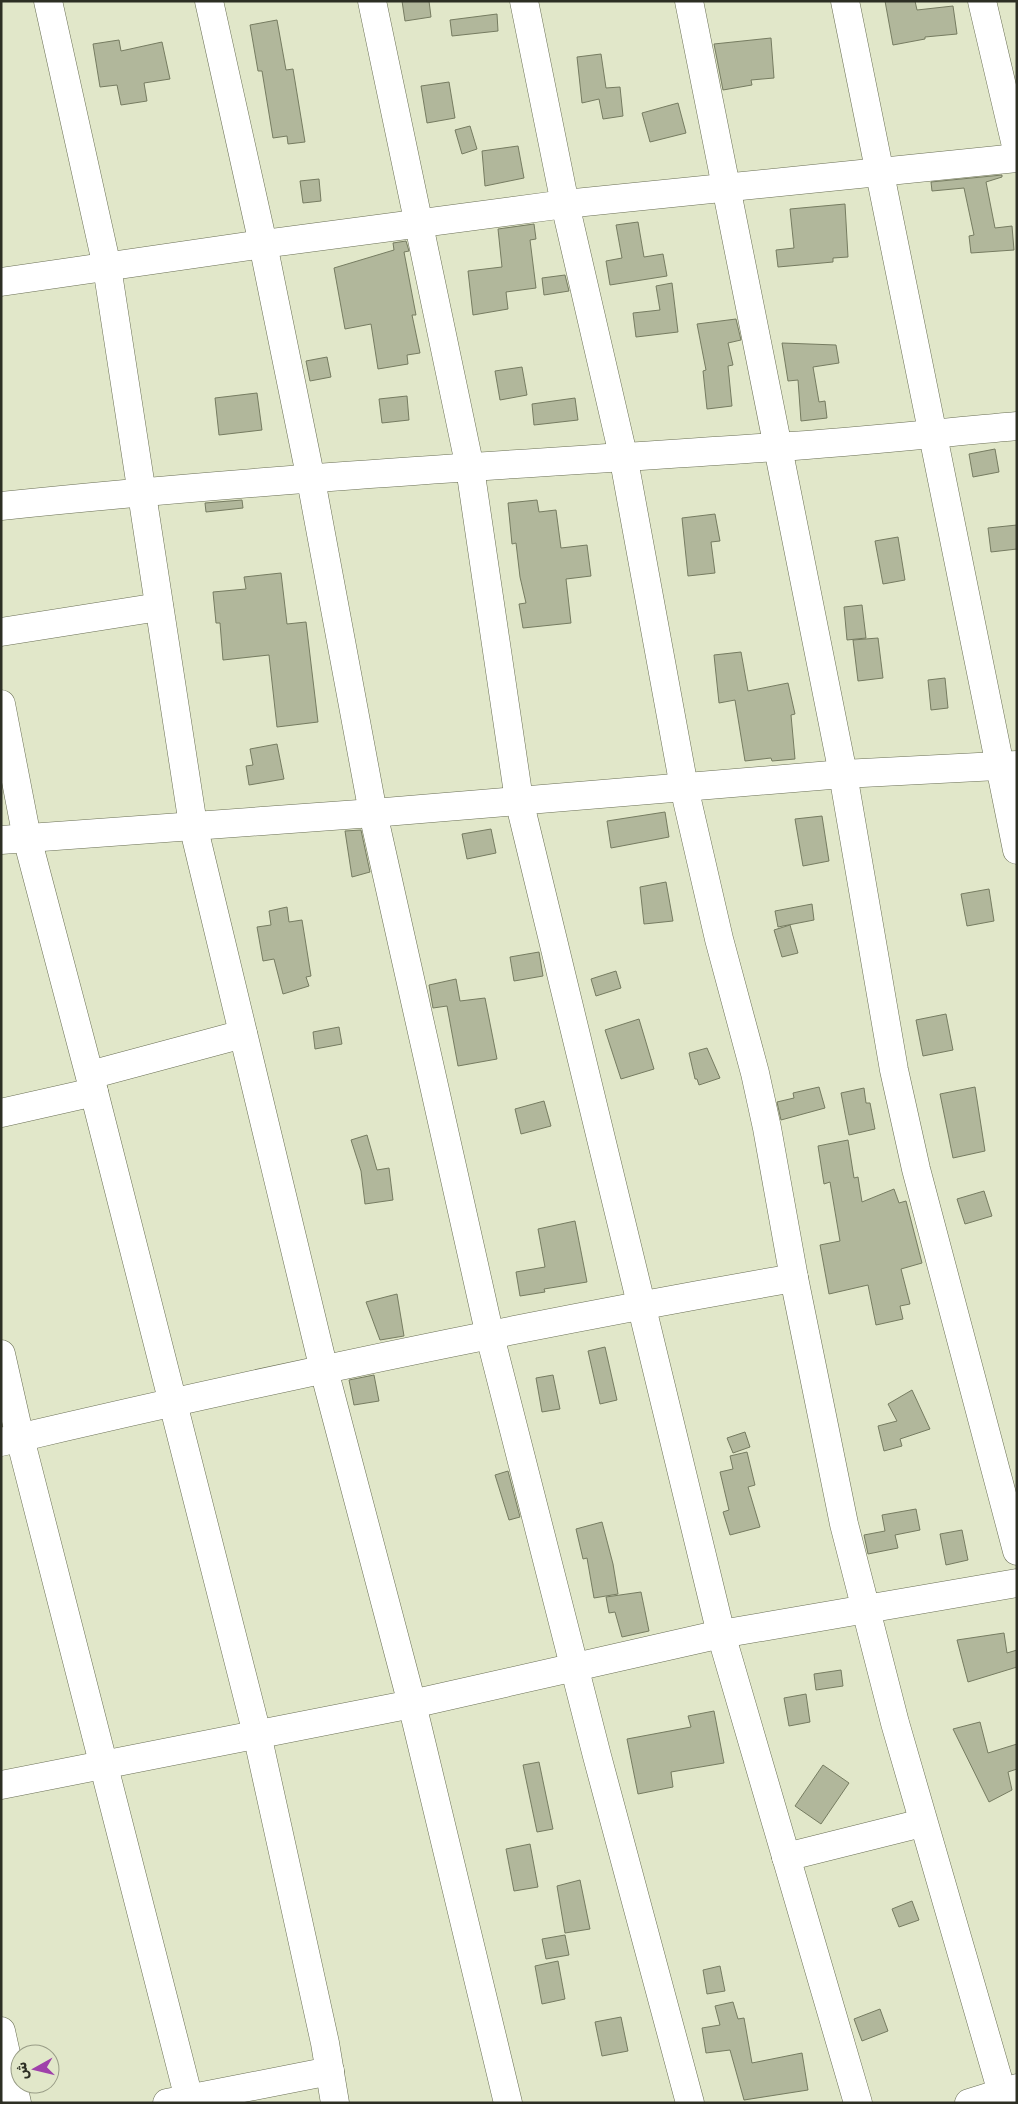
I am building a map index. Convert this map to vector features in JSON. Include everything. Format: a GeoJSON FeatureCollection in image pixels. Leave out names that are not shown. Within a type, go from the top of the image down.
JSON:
{"type":"FeatureCollection","features":[{"type":"Feature","properties":{"kind":"street"},"geometry":{"type":"LineString","coordinates":[[48,1],[107,267],[193,825],[324,1370],[412,1704],[508,2103]]}},
{"type":"Feature","properties":{"kind":"street"},"geometry":{"type":"LineString","coordinates":[[209,1],[263,244],[311,480],[373,813],[490,1336],[690,2103]]}},
{"type":"Feature","properties":{"kind":"street"},"geometry":{"type":"LineString","coordinates":[[372,1],[470,468],[519,800],[721,1634],[858,2103]]}},
{"type":"Feature","properties":{"kind":"street"},"geometry":{"type":"LineString","coordinates":[[524,1],[566,204],[623,455],[684,787],[719,939],[755,1073],[844,1524],[922,1823],[1008,2094],[969,2103]]}},
{"type":"Feature","properties":{"kind":"street"},"geometry":{"type":"LineString","coordinates":[[689,1],[843,774],[894,1070],[916,1169],[1017,1552]]}},
{"type":"Feature","properties":{"kind":"street"},"geometry":{"type":"LineString","coordinates":[[845,1],[931,434],[1008,765],[1017,850]]}},
{"type":"Feature","properties":{"kind":"street"},"geometry":{"type":"LineString","coordinates":[[982,1],[1017,150]]}},
{"type":"Feature","properties":{"kind":"street"},"geometry":{"type":"LineString","coordinates":[[1,282],[417,222],[566,204],[1017,158]]}},
{"type":"Feature","properties":{"kind":"street"},"geometry":{"type":"LineString","coordinates":[[1,506],[142,492],[623,455],[779,447],[1017,426]]}},
{"type":"Feature","properties":{"kind":"street"},"geometry":{"type":"LineString","coordinates":[[1,632],[160,607]]}},
{"type":"Feature","properties":{"kind":"street"},"geometry":{"type":"LineString","coordinates":[[1,704],[14,839],[92,1083],[257,1734],[330,2071],[335,2103]]}},
{"type":"Feature","properties":{"kind":"street"},"geometry":{"type":"LineString","coordinates":[[14,839],[373,813],[843,774],[1008,765]]}},
{"type":"Feature","properties":{"kind":"street"},"geometry":{"type":"LineString","coordinates":[[1,1113],[243,1034]]}},
{"type":"Feature","properties":{"kind":"street"},"geometry":{"type":"LineString","coordinates":[[11,1440],[324,1370],[640,1305],[794,1278]]}},
{"type":"Feature","properties":{"kind":"street"},"geometry":{"type":"LineString","coordinates":[[1,1354],[11,1440],[104,1763],[175,2101],[330,2071]]}},
{"type":"Feature","properties":{"kind":"street"},"geometry":{"type":"LineString","coordinates":[[1,1786],[104,1763],[412,1704],[721,1634],[1017,1583]]}},
{"type":"Feature","properties":{"kind":"street"},"geometry":{"type":"LineString","coordinates":[[786,1857],[922,1823]]}},
{"type":"Feature","properties":{"kind":"street"},"geometry":{"type":"LineString","coordinates":[[1,2032],[17,2103]]}},
{"type":"Feature","properties":{"kind":"building"},"geometry":{"type":"Polygon","coordinates":[[[402,1],[429,1],[431,17],[405,21],[402,1]]]}},
{"type":"Feature","properties":{"kind":"building"},"geometry":{"type":"Polygon","coordinates":[[[885,1],[915,1],[917,10],[953,6],[957,34],[925,37],[925,39],[893,45],[885,1]]]}},
{"type":"Feature","properties":{"kind":"building"},"geometry":{"type":"Polygon","coordinates":[[[497,14],[498,31],[452,36],[450,20],[497,14]]]}},
{"type":"Feature","properties":{"kind":"building"},"geometry":{"type":"Polygon","coordinates":[[[277,20],[286,70],[293,69],[305,142],[288,144],[287,136],[273,138],[262,71],[258,71],[250,25],[277,20]]]}},
{"type":"Feature","properties":{"kind":"building"},"geometry":{"type":"Polygon","coordinates":[[[771,38],[774,78],[751,80],[752,85],[723,90],[714,44],[771,38]]]}},
{"type":"Feature","properties":{"kind":"building"},"geometry":{"type":"Polygon","coordinates":[[[119,40],[121,51],[162,42],[170,79],[144,83],[147,101],[121,105],[117,85],[100,87],[93,44],[119,40]]]}},
{"type":"Feature","properties":{"kind":"building"},"geometry":{"type":"Polygon","coordinates":[[[601,54],[606,88],[620,87],[623,116],[603,119],[599,99],[582,103],[577,57],[601,54]]]}},
{"type":"Feature","properties":{"kind":"building"},"geometry":{"type":"Polygon","coordinates":[[[449,82],[455,118],[427,123],[421,86],[449,82]]]}},
{"type":"Feature","properties":{"kind":"building"},"geometry":{"type":"Polygon","coordinates":[[[678,103],[686,133],[650,142],[642,113],[678,103]]]}},
{"type":"Feature","properties":{"kind":"building"},"geometry":{"type":"Polygon","coordinates":[[[470,126],[477,149],[462,154],[455,130],[470,126]]]}},
{"type":"Feature","properties":{"kind":"building"},"geometry":{"type":"Polygon","coordinates":[[[518,146],[524,178],[485,186],[482,151],[518,146]]]}},
{"type":"Feature","properties":{"kind":"building"},"geometry":{"type":"Polygon","coordinates":[[[1002,175],[1002,177],[986,182],[995,228],[1012,226],[1014,250],[971,253],[969,236],[974,235],[964,188],[932,191],[931,182],[1002,175]]]}},
{"type":"Feature","properties":{"kind":"building"},"geometry":{"type":"Polygon","coordinates":[[[319,179],[321,201],[303,203],[300,181],[319,179]]]}},
{"type":"Feature","properties":{"kind":"building"},"geometry":{"type":"Polygon","coordinates":[[[845,204],[848,257],[833,258],[833,262],[778,267],[776,250],[794,248],[790,209],[845,204]]]}},
{"type":"Feature","properties":{"kind":"building"},"geometry":{"type":"Polygon","coordinates":[[[638,222],[644,257],[663,254],[667,276],[610,285],[606,261],[622,258],[616,225],[638,222]]]}},
{"type":"Feature","properties":{"kind":"building"},"geometry":{"type":"Polygon","coordinates":[[[534,224],[536,239],[530,240],[536,288],[506,292],[508,309],[473,315],[468,271],[502,267],[498,229],[534,224]]]}},
{"type":"Feature","properties":{"kind":"building"},"geometry":{"type":"Polygon","coordinates":[[[406,241],[409,251],[404,252],[416,315],[412,315],[420,353],[407,355],[408,364],[378,369],[371,324],[345,329],[334,268],[394,250],[393,243],[406,241]]]}},
{"type":"Feature","properties":{"kind":"building"},"geometry":{"type":"Polygon","coordinates":[[[565,275],[569,291],[544,295],[542,278],[565,275]]]}},
{"type":"Feature","properties":{"kind":"building"},"geometry":{"type":"Polygon","coordinates":[[[672,283],[678,332],[636,337],[633,313],[660,310],[656,286],[672,283]]]}},
{"type":"Feature","properties":{"kind":"building"},"geometry":{"type":"Polygon","coordinates":[[[736,319],[741,340],[728,343],[733,365],[728,366],[732,406],[707,409],[703,371],[706,370],[697,324],[736,319]]]}},
{"type":"Feature","properties":{"kind":"building"},"geometry":{"type":"Polygon","coordinates":[[[782,343],[836,345],[839,363],[813,367],[819,402],[825,401],[827,418],[801,421],[798,380],[788,381],[782,343]]]}},
{"type":"Feature","properties":{"kind":"building"},"geometry":{"type":"Polygon","coordinates":[[[327,357],[331,377],[310,381],[306,361],[327,357]]]}},
{"type":"Feature","properties":{"kind":"building"},"geometry":{"type":"Polygon","coordinates":[[[522,367],[527,395],[500,400],[495,371],[522,367]]]}},
{"type":"Feature","properties":{"kind":"building"},"geometry":{"type":"Polygon","coordinates":[[[257,393],[262,430],[219,435],[215,398],[257,393]]]}},
{"type":"Feature","properties":{"kind":"building"},"geometry":{"type":"Polygon","coordinates":[[[407,396],[409,420],[382,423],[379,399],[407,396]]]}},
{"type":"Feature","properties":{"kind":"building"},"geometry":{"type":"Polygon","coordinates":[[[575,398],[578,420],[534,425],[532,404],[575,398]]]}},
{"type":"Feature","properties":{"kind":"building"},"geometry":{"type":"Polygon","coordinates":[[[995,449],[999,472],[973,477],[969,454],[995,449]]]}},
{"type":"Feature","properties":{"kind":"building"},"geometry":{"type":"Polygon","coordinates":[[[242,500],[243,508],[206,512],[205,503],[242,500]]]}},
{"type":"Feature","properties":{"kind":"building"},"geometry":{"type":"Polygon","coordinates":[[[537,500],[539,512],[556,510],[561,548],[587,545],[591,576],[566,579],[571,623],[523,628],[519,604],[526,603],[520,577],[516,543],[512,544],[508,503],[537,500]]]}},
{"type":"Feature","properties":{"kind":"building"},"geometry":{"type":"Polygon","coordinates":[[[715,514],[720,541],[711,542],[715,573],[688,576],[682,518],[715,514]]]}},
{"type":"Feature","properties":{"kind":"building"},"geometry":{"type":"Polygon","coordinates":[[[1017,525],[1017,549],[991,552],[988,528],[1017,525]]]}},
{"type":"Feature","properties":{"kind":"building"},"geometry":{"type":"Polygon","coordinates":[[[898,537],[905,580],[883,584],[875,541],[898,537]]]}},
{"type":"Feature","properties":{"kind":"building"},"geometry":{"type":"Polygon","coordinates":[[[281,573],[287,624],[306,622],[318,722],[277,727],[269,655],[223,660],[220,623],[216,623],[213,592],[246,589],[244,577],[281,573]]]}},
{"type":"Feature","properties":{"kind":"building"},"geometry":{"type":"Polygon","coordinates":[[[862,605],[866,638],[847,640],[844,607],[862,605]]]}},
{"type":"Feature","properties":{"kind":"building"},"geometry":{"type":"Polygon","coordinates":[[[878,638],[883,678],[858,681],[853,640],[878,638]]]}},
{"type":"Feature","properties":{"kind":"building"},"geometry":{"type":"Polygon","coordinates":[[[741,652],[748,691],[788,683],[795,714],[791,715],[795,759],[772,761],[771,758],[745,761],[735,700],[719,703],[714,655],[741,652]]]}},
{"type":"Feature","properties":{"kind":"building"},"geometry":{"type":"Polygon","coordinates":[[[945,678],[948,708],[931,710],[928,680],[945,678]]]}},
{"type":"Feature","properties":{"kind":"building"},"geometry":{"type":"Polygon","coordinates":[[[277,744],[284,779],[249,785],[246,766],[253,765],[250,749],[277,744]]]}},
{"type":"Feature","properties":{"kind":"building"},"geometry":{"type":"Polygon","coordinates":[[[665,812],[669,837],[611,848],[607,821],[665,812]]]}},
{"type":"Feature","properties":{"kind":"building"},"geometry":{"type":"Polygon","coordinates":[[[822,816],[829,861],[803,866],[795,819],[822,816]]]}},
{"type":"Feature","properties":{"kind":"building"},"geometry":{"type":"Polygon","coordinates":[[[491,829],[496,853],[467,859],[462,834],[491,829]]]}},
{"type":"Feature","properties":{"kind":"building"},"geometry":{"type":"Polygon","coordinates":[[[361,830],[370,872],[352,877],[345,831],[361,830]]]}},
{"type":"Feature","properties":{"kind":"building"},"geometry":{"type":"Polygon","coordinates":[[[666,882],[673,921],[644,924],[640,887],[666,882]]]}},
{"type":"Feature","properties":{"kind":"building"},"geometry":{"type":"Polygon","coordinates":[[[989,889],[994,921],[967,926],[961,894],[989,889]]]}},
{"type":"Feature","properties":{"kind":"building"},"geometry":{"type":"Polygon","coordinates":[[[812,904],[814,920],[778,927],[775,911],[812,904]]]}},
{"type":"Feature","properties":{"kind":"building"},"geometry":{"type":"Polygon","coordinates":[[[287,907],[289,922],[302,920],[311,976],[306,977],[309,986],[283,994],[274,959],[263,961],[257,927],[271,925],[269,911],[287,907]]]}},
{"type":"Feature","properties":{"kind":"building"},"geometry":{"type":"Polygon","coordinates":[[[790,925],[798,953],[782,957],[774,930],[790,925]]]}},
{"type":"Feature","properties":{"kind":"building"},"geometry":{"type":"Polygon","coordinates":[[[539,952],[543,976],[514,981],[510,957],[539,952]]]}},
{"type":"Feature","properties":{"kind":"building"},"geometry":{"type":"Polygon","coordinates":[[[616,971],[621,988],[596,996],[591,979],[616,971]]]}},
{"type":"Feature","properties":{"kind":"building"},"geometry":{"type":"Polygon","coordinates":[[[456,979],[460,1001],[485,998],[497,1059],[458,1066],[447,1006],[433,1008],[429,985],[456,979]]]}},
{"type":"Feature","properties":{"kind":"building"},"geometry":{"type":"Polygon","coordinates":[[[946,1014],[953,1050],[923,1056],[916,1020],[946,1014]]]}},
{"type":"Feature","properties":{"kind":"building"},"geometry":{"type":"Polygon","coordinates":[[[639,1019],[654,1069],[621,1079],[605,1030],[639,1019]]]}},
{"type":"Feature","properties":{"kind":"building"},"geometry":{"type":"Polygon","coordinates":[[[339,1027],[342,1044],[315,1049],[313,1032],[339,1027]]]}},
{"type":"Feature","properties":{"kind":"building"},"geometry":{"type":"Polygon","coordinates":[[[707,1048],[720,1078],[699,1085],[697,1079],[695,1079],[689,1053],[707,1048]]]}},
{"type":"Feature","properties":{"kind":"building"},"geometry":{"type":"Polygon","coordinates":[[[819,1087],[825,1108],[781,1120],[777,1102],[794,1098],[793,1093],[819,1087]]]}},
{"type":"Feature","properties":{"kind":"building"},"geometry":{"type":"Polygon","coordinates":[[[975,1087],[985,1151],[953,1158],[940,1094],[975,1087]]]}},
{"type":"Feature","properties":{"kind":"building"},"geometry":{"type":"Polygon","coordinates":[[[864,1088],[866,1103],[870,1103],[875,1129],[849,1135],[841,1093],[864,1088]]]}},
{"type":"Feature","properties":{"kind":"building"},"geometry":{"type":"Polygon","coordinates":[[[544,1101],[551,1126],[521,1134],[515,1109],[544,1101]]]}},
{"type":"Feature","properties":{"kind":"building"},"geometry":{"type":"Polygon","coordinates":[[[367,1135],[377,1170],[389,1168],[393,1200],[365,1204],[361,1171],[351,1140],[367,1135]]]}},
{"type":"Feature","properties":{"kind":"building"},"geometry":{"type":"Polygon","coordinates":[[[848,1140],[854,1178],[858,1177],[862,1202],[894,1189],[899,1203],[906,1201],[922,1263],[901,1269],[910,1304],[900,1306],[903,1319],[876,1325],[868,1285],[829,1294],[820,1245],[840,1241],[830,1182],[824,1184],[818,1146],[848,1140]]]}},
{"type":"Feature","properties":{"kind":"building"},"geometry":{"type":"Polygon","coordinates":[[[984,1191],[992,1216],[965,1224],[957,1199],[984,1191]]]}},
{"type":"Feature","properties":{"kind":"building"},"geometry":{"type":"Polygon","coordinates":[[[575,1221],[587,1282],[544,1289],[545,1292],[520,1296],[516,1272],[545,1267],[538,1229],[575,1221]]]}},
{"type":"Feature","properties":{"kind":"building"},"geometry":{"type":"Polygon","coordinates":[[[397,1294],[404,1336],[380,1340],[366,1302],[397,1294]]]}},
{"type":"Feature","properties":{"kind":"building"},"geometry":{"type":"Polygon","coordinates":[[[605,1347],[617,1400],[600,1404],[588,1351],[605,1347]]]}},
{"type":"Feature","properties":{"kind":"building"},"geometry":{"type":"Polygon","coordinates":[[[374,1375],[379,1401],[354,1405],[349,1380],[374,1375]]]}},
{"type":"Feature","properties":{"kind":"building"},"geometry":{"type":"Polygon","coordinates":[[[553,1375],[560,1409],[542,1412],[536,1378],[553,1375]]]}},
{"type":"Feature","properties":{"kind":"building"},"geometry":{"type":"Polygon","coordinates":[[[912,1390],[930,1429],[900,1439],[902,1446],[884,1451],[878,1426],[897,1421],[888,1404],[912,1390]]]}},
{"type":"Feature","properties":{"kind":"building"},"geometry":{"type":"Polygon","coordinates":[[[745,1432],[750,1447],[733,1453],[727,1438],[745,1432]]]}},
{"type":"Feature","properties":{"kind":"building"},"geometry":{"type":"Polygon","coordinates":[[[747,1452],[755,1485],[748,1487],[760,1527],[730,1535],[723,1512],[729,1510],[720,1472],[733,1469],[730,1456],[747,1452]]]}},
{"type":"Feature","properties":{"kind":"building"},"geometry":{"type":"Polygon","coordinates":[[[508,1471],[520,1517],[509,1520],[495,1475],[508,1471]]]}},
{"type":"Feature","properties":{"kind":"building"},"geometry":{"type":"Polygon","coordinates":[[[916,1509],[920,1530],[895,1535],[898,1548],[868,1554],[864,1535],[885,1531],[882,1515],[916,1509]]]}},
{"type":"Feature","properties":{"kind":"building"},"geometry":{"type":"Polygon","coordinates":[[[602,1522],[613,1564],[618,1594],[594,1598],[587,1558],[583,1559],[576,1529],[602,1522]]]}},
{"type":"Feature","properties":{"kind":"building"},"geometry":{"type":"Polygon","coordinates":[[[962,1530],[968,1560],[946,1565],[940,1534],[962,1530]]]}},
{"type":"Feature","properties":{"kind":"building"},"geometry":{"type":"Polygon","coordinates":[[[641,1592],[649,1631],[622,1637],[615,1612],[609,1613],[606,1597],[641,1592]]]}},
{"type":"Feature","properties":{"kind":"building"},"geometry":{"type":"Polygon","coordinates":[[[1004,1633],[1007,1653],[1017,1650],[1017,1667],[968,1682],[957,1640],[1004,1633]]]}},
{"type":"Feature","properties":{"kind":"building"},"geometry":{"type":"Polygon","coordinates":[[[841,1670],[843,1686],[816,1690],[814,1674],[841,1670]]]}},
{"type":"Feature","properties":{"kind":"building"},"geometry":{"type":"Polygon","coordinates":[[[806,1694],[810,1722],[789,1726],[784,1698],[806,1694]]]}},
{"type":"Feature","properties":{"kind":"building"},"geometry":{"type":"Polygon","coordinates":[[[714,1711],[724,1763],[671,1772],[673,1787],[638,1794],[627,1739],[691,1727],[688,1716],[714,1711]]]}},
{"type":"Feature","properties":{"kind":"building"},"geometry":{"type":"Polygon","coordinates":[[[980,1722],[988,1753],[1017,1744],[1017,1769],[1008,1772],[1012,1790],[989,1802],[953,1729],[980,1722]]]}},
{"type":"Feature","properties":{"kind":"building"},"geometry":{"type":"Polygon","coordinates":[[[539,1762],[553,1829],[537,1832],[523,1765],[539,1762]]]}},
{"type":"Feature","properties":{"kind":"building"},"geometry":{"type":"Polygon","coordinates":[[[823,1765],[849,1783],[821,1824],[795,1806],[823,1765]]]}},
{"type":"Feature","properties":{"kind":"building"},"geometry":{"type":"Polygon","coordinates":[[[530,1844],[538,1887],[514,1891],[506,1849],[530,1844]]]}},
{"type":"Feature","properties":{"kind":"building"},"geometry":{"type":"Polygon","coordinates":[[[580,1880],[590,1929],[565,1933],[557,1886],[580,1880]]]}},
{"type":"Feature","properties":{"kind":"building"},"geometry":{"type":"Polygon","coordinates":[[[912,1901],[919,1920],[899,1927],[892,1909],[912,1901]]]}},
{"type":"Feature","properties":{"kind":"building"},"geometry":{"type":"Polygon","coordinates":[[[565,1935],[569,1955],[546,1959],[542,1939],[565,1935]]]}},
{"type":"Feature","properties":{"kind":"building"},"geometry":{"type":"Polygon","coordinates":[[[558,1961],[565,1999],[542,2004],[535,1966],[558,1961]]]}},
{"type":"Feature","properties":{"kind":"building"},"geometry":{"type":"Polygon","coordinates":[[[720,1966],[725,1991],[707,1994],[703,1970],[720,1966]]]}},
{"type":"Feature","properties":{"kind":"building"},"geometry":{"type":"Polygon","coordinates":[[[733,2002],[738,2019],[744,2018],[752,2063],[802,2053],[808,2090],[744,2100],[730,2050],[706,2053],[702,2028],[720,2025],[715,2006],[733,2002]]]}},
{"type":"Feature","properties":{"kind":"building"},"geometry":{"type":"Polygon","coordinates":[[[880,2009],[888,2031],[862,2041],[854,2019],[880,2009]]]}},
{"type":"Feature","properties":{"kind":"building"},"geometry":{"type":"Polygon","coordinates":[[[621,2017],[628,2051],[602,2056],[595,2022],[621,2017]]]}}]}
